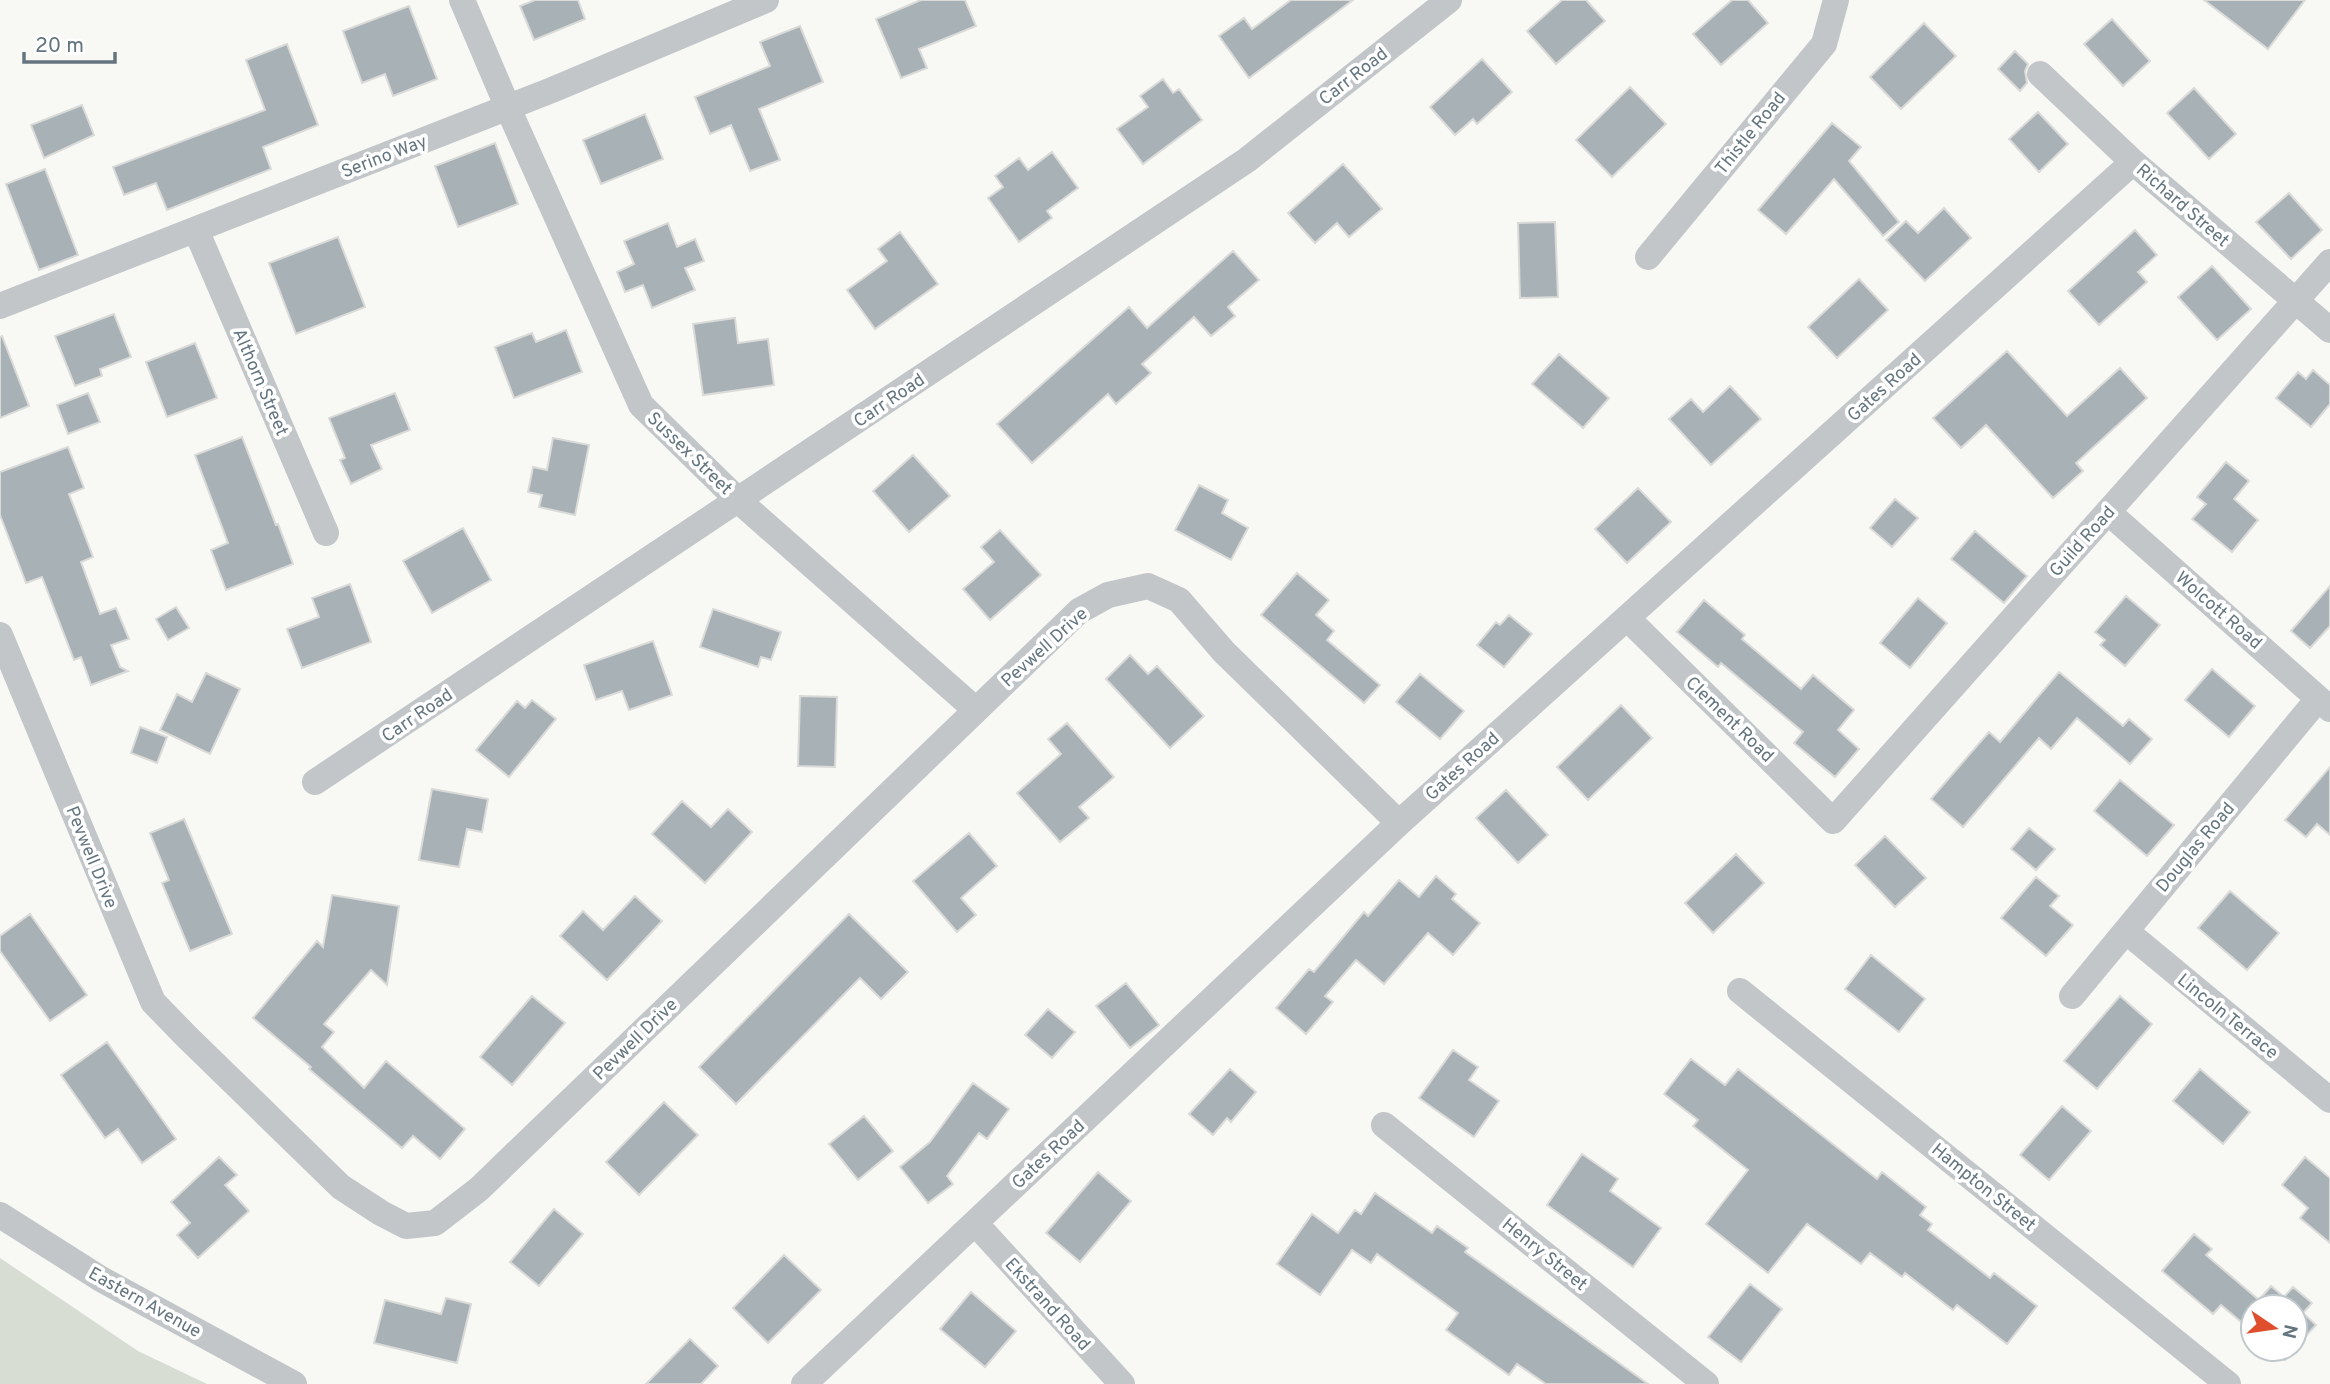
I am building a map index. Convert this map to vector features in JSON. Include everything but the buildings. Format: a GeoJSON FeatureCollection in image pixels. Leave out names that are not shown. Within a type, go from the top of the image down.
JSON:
{"type":"FeatureCollection","features":[{"type":"Feature","properties":{"kind":"street","name":"Sussex Street"},"geometry":{"type":"LineString","coordinates":[[462,0],[641,405],[739,501],[976,710]]}},
{"type":"Feature","properties":{"kind":"street","name":"Serino Way"},"geometry":{"type":"LineString","coordinates":[[0,306],[508,108],[766,0]]}},
{"type":"Feature","properties":{"kind":"street","name":"Carr Road"},"geometry":{"type":"LineString","coordinates":[[315,782],[1247,160],[1449,0]]}},
{"type":"Feature","properties":{"kind":"street","name":"Thistle Road"},"geometry":{"type":"LineString","coordinates":[[1648,257],[1824,44],[1836,0]]}},
{"type":"Feature","properties":{"kind":"street","name":"Richard Street"},"geometry":{"type":"LineString","coordinates":[[2040,74],[2133,162],[2330,330]]}},
{"type":"Feature","properties":{"kind":"street","name":"Gates Road"},"geometry":{"type":"LineString","coordinates":[[804,1384],[1399,823],[2133,162]]}},
{"type":"Feature","properties":{"kind":"street","name":"Althorn Street"},"geometry":{"type":"LineString","coordinates":[[196,230],[327,533]]}},
{"type":"Feature","properties":{"kind":"street","name":"Guild Road"},"geometry":{"type":"LineString","coordinates":[[1833,821],[2330,262]]}},
{"type":"Feature","properties":{"kind":"street","name":"Wolcott Road"},"geometry":{"type":"LineString","coordinates":[[2108,512],[2324,704]]}},
{"type":"Feature","properties":{"kind":"street","name":"Pevwell Drive"},"geometry":{"type":"LineString","coordinates":[[0,635],[153,1002],[341,1187],[406,1226],[435,1223],[478,1189],[1079,611],[1108,595],[1148,586],[1179,600],[1224,652],[1399,823]]}},
{"type":"Feature","properties":{"kind":"street","name":"Clement Road"},"geometry":{"type":"LineString","coordinates":[[1627,618],[1833,821]]}},
{"type":"Feature","properties":{"kind":"street","name":"Douglas Road"},"geometry":{"type":"LineString","coordinates":[[2072,996],[2324,704]]}},
{"type":"Feature","properties":{"kind":"street","name":"Lincoln Terrace"},"geometry":{"type":"LineString","coordinates":[[2127,932],[2330,1100]]}},
{"type":"Feature","properties":{"kind":"street","name":"Hampton Street"},"geometry":{"type":"LineString","coordinates":[[1740,991],[2228,1384]]}},
{"type":"Feature","properties":{"kind":"street","name":"Henry Street"},"geometry":{"type":"LineString","coordinates":[[1384,1125],[1706,1384]]}},
{"type":"Feature","properties":{"kind":"street","name":"Eastern Avenue"},"geometry":{"type":"LineString","coordinates":[[0,1214],[101,1279],[294,1384]]}},
{"type":"Feature","properties":{"kind":"street","name":"Ekstrand Road"},"geometry":{"type":"LineString","coordinates":[[975,1223],[1122,1384]]}},
{"type":"Feature","properties":{"kind":"shaded area"},"geometry":{"type":"Polygon","coordinates":[[[0,1258],[138,1351],[207,1384],[0,1384],[0,1258]]]}}]}
